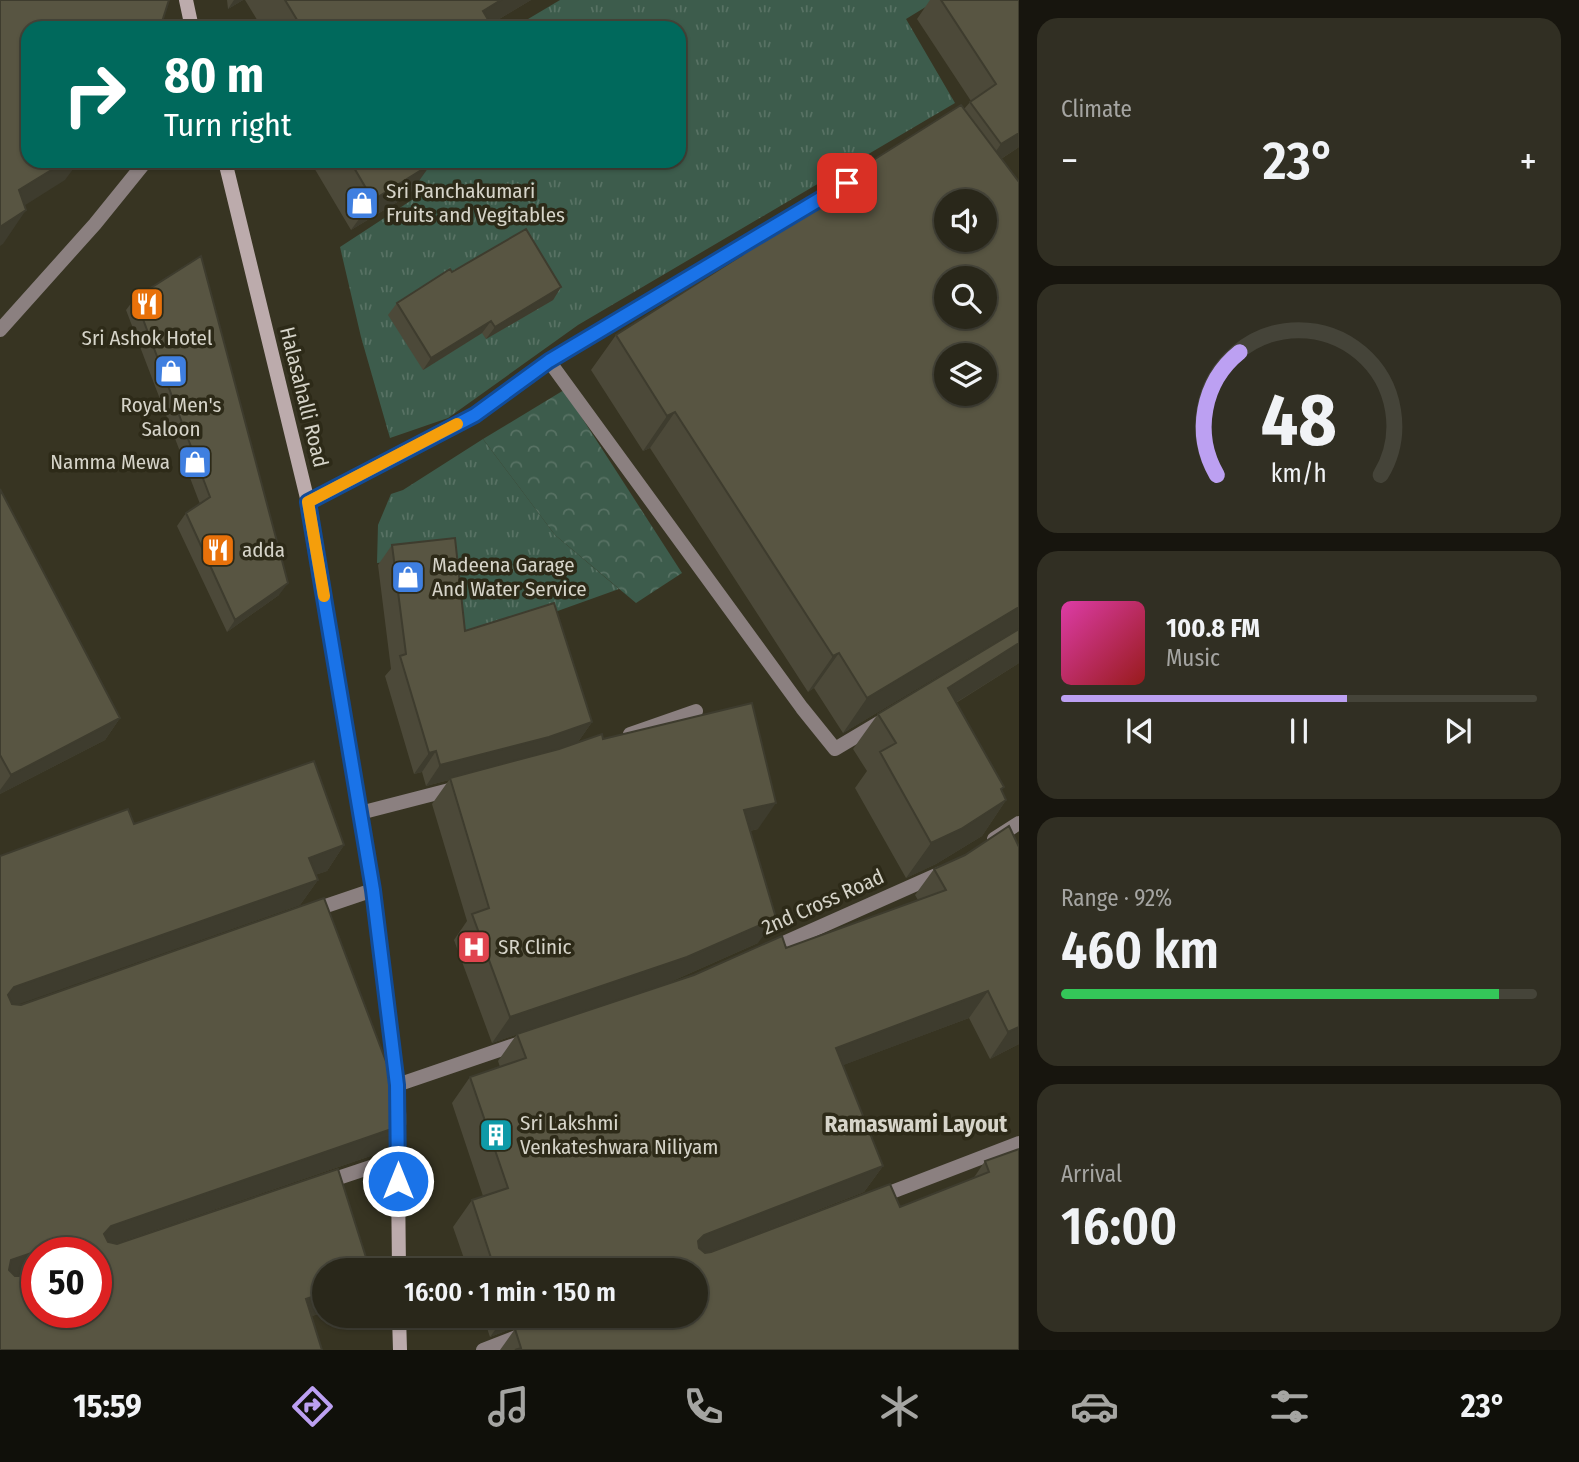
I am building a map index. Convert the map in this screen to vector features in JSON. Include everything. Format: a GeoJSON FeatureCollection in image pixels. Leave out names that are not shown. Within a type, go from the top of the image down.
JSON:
{"type":"FeatureCollection","features":[{"type":"Feature","properties":{"kind":"main road"},"geometry":{"type":"LineString","coordinates":[[186,0],[190,21]]}},
{"type":"Feature","properties":{"kind":"main road","name":"Halasahalli Road"},"geometry":{"type":"LineString","coordinates":[[227,168],[308,502],[373,890],[397,1085],[399,1258]]}},
{"type":"Feature","properties":{"kind":"main road"},"geometry":{"type":"LineString","coordinates":[[399,1328],[400,1350]]}},
{"type":"Feature","properties":{"kind":"street"},"geometry":{"type":"LineString","coordinates":[[0,330],[95,224],[140,168]]}},
{"type":"Feature","properties":{"kind":"street"},"geometry":{"type":"LineString","coordinates":[[308,502],[475,415],[549,361],[809,205]]}},
{"type":"Feature","properties":{"kind":"street"},"geometry":{"type":"LineString","coordinates":[[549,361],[835,749],[892,715]]}},
{"type":"Feature","properties":{"kind":"street"},"geometry":{"type":"LineString","coordinates":[[611,741],[696,710]]}},
{"type":"Feature","properties":{"kind":"street"},"geometry":{"type":"LineString","coordinates":[[360,813],[474,783]]}},
{"type":"Feature","properties":{"kind":"street"},"geometry":{"type":"LineString","coordinates":[[986,844],[1019,822]]}},
{"type":"Feature","properties":{"kind":"street","name":"2nd Cross Road"},"geometry":{"type":"LineString","coordinates":[[758,954],[953,866]]}},
{"type":"Feature","properties":{"kind":"street"},"geometry":{"type":"LineString","coordinates":[[296,917],[373,890]]}},
{"type":"Feature","properties":{"kind":"street"},"geometry":{"type":"LineString","coordinates":[[397,1085],[541,1036]]}},
{"type":"Feature","properties":{"kind":"street"},"geometry":{"type":"LineString","coordinates":[[867,1202],[1019,1143]]}},
{"type":"Feature","properties":{"kind":"street"},"geometry":{"type":"LineString","coordinates":[[306,1189],[398,1158]]}},
{"type":"Feature","properties":{"kind":"street"},"geometry":{"type":"LineString","coordinates":[[483,1350],[533,1331]]}},
{"type":"Feature","properties":{"kind":"green space"},"geometry":{"type":"Polygon","coordinates":[[[560,0],[937,0],[906,19],[955,103],[578,325],[448,418],[390,438],[361,337],[340,247],[421,194],[407,168],[686,168],[686,21],[525,21],[560,0]]]}},
{"type":"Feature","properties":{"kind":"green space"},"geometry":{"type":"Polygon","coordinates":[[[564,390],[682,573],[636,603],[555,535],[483,439],[564,390]]]}},
{"type":"Feature","properties":{"kind":"green space"},"geometry":{"type":"Polygon","coordinates":[[[483,439],[555,535],[619,589],[460,646],[443,556],[377,563],[378,525],[391,494],[403,490],[483,439]]]}},
{"type":"Feature","properties":{"kind":"building"},"geometry":{"type":"Polygon","coordinates":[[[0,0],[169,0],[162,21],[21,21],[21,168],[55,168],[19,190],[26,210],[0,227],[0,0]]]}},
{"type":"Feature","properties":{"kind":"building"},"geometry":{"type":"Polygon","coordinates":[[[285,0],[501,0],[483,11],[489,21],[298,21],[285,0]]]}},
{"type":"Feature","properties":{"kind":"building"},"geometry":{"type":"Polygon","coordinates":[[[941,0],[1019,0],[1019,133],[1001,144],[970,102],[996,84],[941,0]]]}},
{"type":"Feature","properties":{"kind":"building"},"geometry":{"type":"Polygon","coordinates":[[[961,105],[1019,182],[1019,607],[867,698],[839,653],[833,656],[675,412],[667,416],[616,335],[742,255],[739,251],[791,216],[789,213],[961,105]]]}},
{"type":"Feature","properties":{"kind":"building"},"geometry":{"type":"Polygon","coordinates":[[[354,168],[425,168],[373,200],[354,168]]]}},
{"type":"Feature","properties":{"kind":"building"},"geometry":{"type":"Polygon","coordinates":[[[526,229],[561,287],[495,327],[491,321],[431,358],[397,303],[450,269],[452,272],[526,229]]]}},
{"type":"Feature","properties":{"kind":"building"},"geometry":{"type":"Polygon","coordinates":[[[201,256],[288,583],[235,620],[186,513],[210,497],[135,298],[201,256]]]}},
{"type":"Feature","properties":{"kind":"building"},"geometry":{"type":"Polygon","coordinates":[[[0,489],[120,718],[11,775],[0,755],[0,489]]]}},
{"type":"Feature","properties":{"kind":"building"},"geometry":{"type":"Polygon","coordinates":[[[455,538],[465,631],[554,603],[592,722],[549,737],[440,765],[436,751],[429,753],[400,656],[406,654],[392,545],[455,538]]]}},
{"type":"Feature","properties":{"kind":"building"},"geometry":{"type":"Polygon","coordinates":[[[1019,629],[1019,643],[948,688],[1004,787],[1001,789],[1006,800],[961,829],[931,843],[880,752],[896,743],[878,714],[1019,629]]]}},
{"type":"Feature","properties":{"kind":"building"},"geometry":{"type":"Polygon","coordinates":[[[752,703],[776,803],[744,810],[776,918],[687,957],[510,1017],[472,914],[489,908],[450,778],[559,749],[602,734],[603,739],[752,703]]]}},
{"type":"Feature","properties":{"kind":"building"},"geometry":{"type":"Polygon","coordinates":[[[314,761],[344,845],[309,858],[318,880],[14,987],[8,995],[12,1004],[21,1005],[324,898],[406,1114],[406,1124],[111,1226],[104,1234],[106,1237],[21,1237],[21,1257],[11,1260],[9,1270],[15,1276],[21,1276],[21,1328],[112,1328],[112,1243],[117,1244],[338,1169],[366,1258],[312,1258],[312,1297],[306,1299],[312,1328],[315,1328],[322,1350],[0,1350],[0,856],[128,809],[134,824],[314,761]]]}},
{"type":"Feature","properties":{"kind":"building"},"geometry":{"type":"Polygon","coordinates":[[[1009,826],[1019,847],[1019,1027],[1008,1032],[988,991],[836,1048],[883,1166],[704,1235],[698,1241],[699,1248],[705,1253],[711,1252],[890,1184],[900,1207],[989,1172],[985,1161],[1019,1149],[1019,1350],[515,1350],[521,1348],[515,1329],[518,1328],[708,1328],[708,1258],[491,1258],[472,1200],[508,1188],[470,1077],[526,1058],[517,1034],[694,975],[782,936],[786,948],[946,890],[934,869],[965,855],[1009,826]]]}},
{"type":"Feature","properties":{"kind":"slow traffic"},"geometry":{"type":"LineString","coordinates":[[324,596],[308,502],[457,424]]}},
{"type":"Feature","properties":{"kind":"place","name":"Sri Panchakumari Fruits and Vegitables"},"geometry":{"type":"Point","coordinates":[362,203]}},
{"type":"Feature","properties":{"kind":"place","name":"Sri Ashok Hotel"},"geometry":{"type":"Point","coordinates":[147,304]}},
{"type":"Feature","properties":{"kind":"place","name":"Royal Men's Saloon"},"geometry":{"type":"Point","coordinates":[171,371]}},
{"type":"Feature","properties":{"kind":"place","name":"Namma Mewa"},"geometry":{"type":"Point","coordinates":[195,462]}},
{"type":"Feature","properties":{"kind":"place","name":"adda"},"geometry":{"type":"Point","coordinates":[218,550]}},
{"type":"Feature","properties":{"kind":"place","name":"Madeena Garage And Water Service"},"geometry":{"type":"Point","coordinates":[408,577]}},
{"type":"Feature","properties":{"kind":"place","name":"SR Clinic"},"geometry":{"type":"Point","coordinates":[474,947]}},
{"type":"Feature","properties":{"kind":"place","name":"Sri Lakshmi Venkateshwara Niliyam"},"geometry":{"type":"Point","coordinates":[496,1135]}},
{"type":"Feature","properties":{"kind":"district","name":"Ramaswami Layout"},"geometry":{"type":"Point","coordinates":[916,1124]}},
{"type":"Feature","properties":{"kind":"route"},"geometry":{"type":"LineString","coordinates":[[398,1181],[397,1085],[373,890],[308,502],[475,415],[549,361],[847,183]]}}]}
